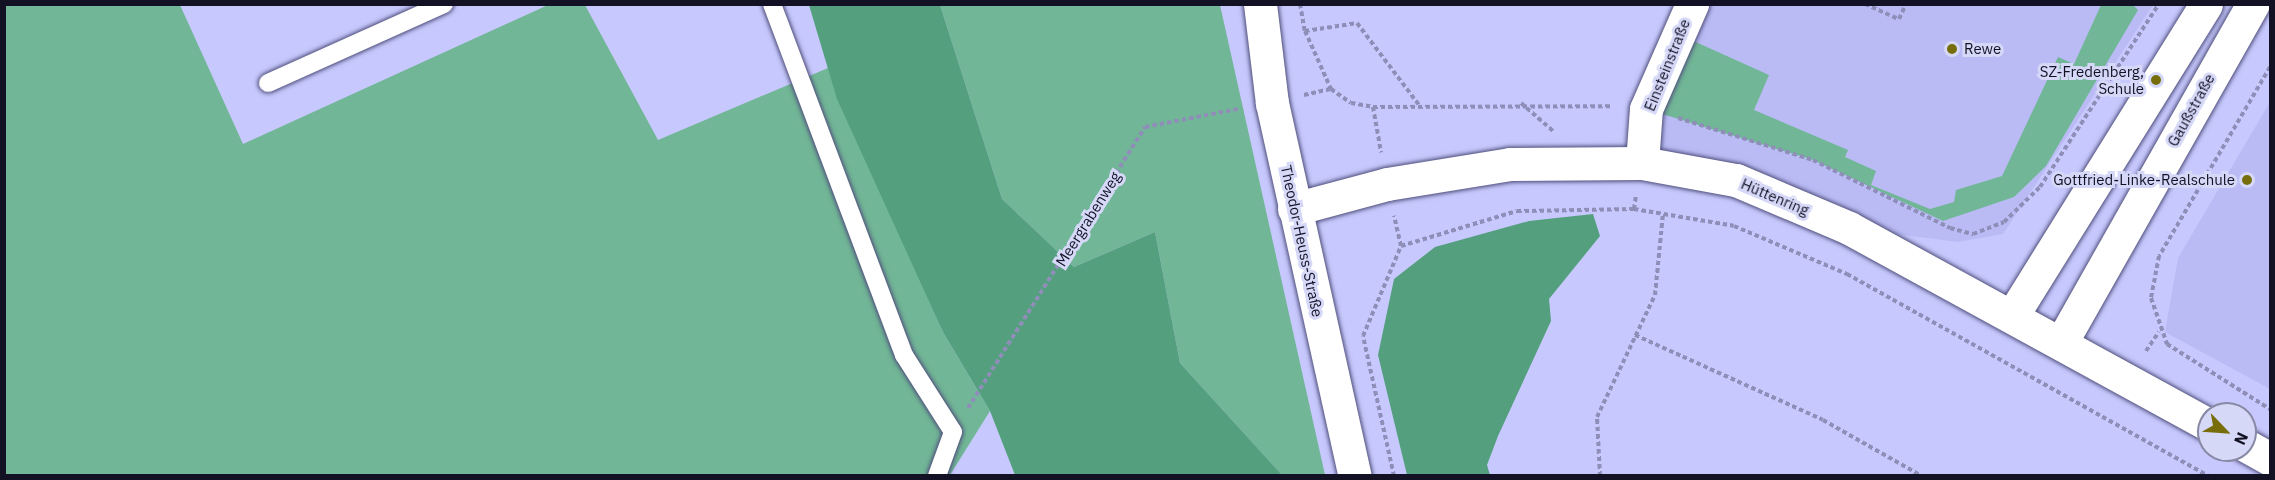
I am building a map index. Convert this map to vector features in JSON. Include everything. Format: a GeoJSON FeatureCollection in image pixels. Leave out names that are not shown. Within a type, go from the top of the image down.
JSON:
{"type":"FeatureCollection","features":[{"type":"Feature","properties":{"kind":"street","name":"Theodor-Heuss-Straße"},"geometry":{"type":"LineString","coordinates":[[1260,4],[1272,103],[1355,476]]}},
{"type":"Feature","properties":{"kind":"street","name":"Einsteinstraße"},"geometry":{"type":"LineString","coordinates":[[1642,163],[1646,109],[1692,4]]}},
{"type":"Feature","properties":{"kind":"street"},"geometry":{"type":"LineString","coordinates":[[2012,316],[2206,4]]}},
{"type":"Feature","properties":{"kind":"street","name":"Gaußstraße"},"geometry":{"type":"LineString","coordinates":[[2061,343],[2253,4]]}},
{"type":"Feature","properties":{"kind":"street","name":"Hüttenring"},"geometry":{"type":"LineString","coordinates":[[1294,209],[1387,184],[1510,164],[1642,163],[1736,180],[1849,228],[2197,418]]}},
{"type":"Feature","properties":{"kind":"street"},"geometry":{"type":"LineString","coordinates":[[2257,451],[2271,459]]}},
{"type":"Feature","properties":{"kind":"lane"},"geometry":{"type":"LineString","coordinates":[[268,83],[444,4]]}},
{"type":"Feature","properties":{"kind":"lane"},"geometry":{"type":"LineString","coordinates":[[772,4],[904,355],[953,432],[937,476]]}},
{"type":"Feature","properties":{"kind":"path"},"geometry":{"type":"LineString","coordinates":[[1300,4],[1305,32],[1358,23],[1419,105]]}},
{"type":"Feature","properties":{"kind":"path"},"geometry":{"type":"LineString","coordinates":[[1866,4],[1899,19],[1906,4]]}},
{"type":"Feature","properties":{"kind":"path"},"geometry":{"type":"LineString","coordinates":[[1373,107],[1520,102],[1646,109],[1813,160],[1950,228],[1973,234],[2004,222],[2040,187],[2159,4]]}},
{"type":"Feature","properties":{"kind":"path","name":"Meergrabenweg"},"geometry":{"type":"LineString","coordinates":[[953,432],[1145,127],[1272,103],[1331,89],[1305,32]]}},
{"type":"Feature","properties":{"kind":"path"},"geometry":{"type":"LineString","coordinates":[[2271,67],[2159,256],[2151,298],[2167,344],[2271,409]]}},
{"type":"Feature","properties":{"kind":"path"},"geometry":{"type":"LineString","coordinates":[[1394,476],[1363,336],[1401,246],[1517,211],[1663,213],[1734,226],[1847,274],[2208,476]]}},
{"type":"Feature","properties":{"kind":"path"},"geometry":{"type":"LineString","coordinates":[[1600,476],[1597,417],[1655,296],[1663,213]]}},
{"type":"Feature","properties":{"kind":"path"},"geometry":{"type":"LineString","coordinates":[[1635,335],[1823,420],[1922,476]]}},
{"type":"Feature","properties":{"kind":"shaded area"},"geometry":{"type":"Polygon","coordinates":[[[1692,5],[2153,5],[2003,234],[1958,242],[1849,228],[1642,163],[1692,5]]]}},
{"type":"Feature","properties":{"kind":"shaded area","name":"Gottfried-Linke-Realschule"},"geometry":{"type":"Polygon","coordinates":[[[2270,102],[2270,389],[2165,332],[2178,258],[2270,102]]]}},
{"type":"Feature","properties":{"kind":"green space"},"geometry":{"type":"Polygon","coordinates":[[[4,5],[180,5],[243,144],[548,5],[585,5],[658,140],[828,68],[943,332],[990,411],[950,475],[5,475],[4,5]]]}},
{"type":"Feature","properties":{"kind":"green space"},"geometry":{"type":"Polygon","coordinates":[[[809,5],[940,5],[1002,199],[1074,267],[1155,232],[1180,363],[1282,475],[1015,475],[990,411],[943,332],[837,99],[809,5]]]}},
{"type":"Feature","properties":{"kind":"green space"},"geometry":{"type":"Polygon","coordinates":[[[940,5],[1220,5],[1325,475],[1282,475],[1180,363],[1155,232],[1074,267],[1002,199],[940,5]]]}},
{"type":"Feature","properties":{"kind":"green space"},"geometry":{"type":"Polygon","coordinates":[[[2101,5],[2133,5],[2138,10],[2046,166],[2014,197],[1943,221],[1813,160],[1646,109],[1678,34],[1769,75],[1754,110],[1848,150],[1845,157],[1876,171],[1871,185],[1930,209],[1954,202],[1956,190],[2002,176],[2058,57],[2074,64],[2101,5]]]}},
{"type":"Feature","properties":{"kind":"green space"},"geometry":{"type":"Polygon","coordinates":[[[1593,214],[1600,236],[1549,299],[1551,321],[1498,436],[1487,465],[1490,475],[1407,475],[1378,355],[1394,279],[1435,247],[1529,221],[1593,214]]]}},
{"type":"Feature","properties":{"kind":"place","name":"Rewe"},"geometry":{"type":"Point","coordinates":[1952,49]}},
{"type":"Feature","properties":{"kind":"place","name":"SZ-Fredenberg, Schule"},"geometry":{"type":"Point","coordinates":[2156,80]}},
{"type":"Feature","properties":{"kind":"place","name":"Gottfried-Linke-Realschule"},"geometry":{"type":"Point","coordinates":[2247,180]}}]}
